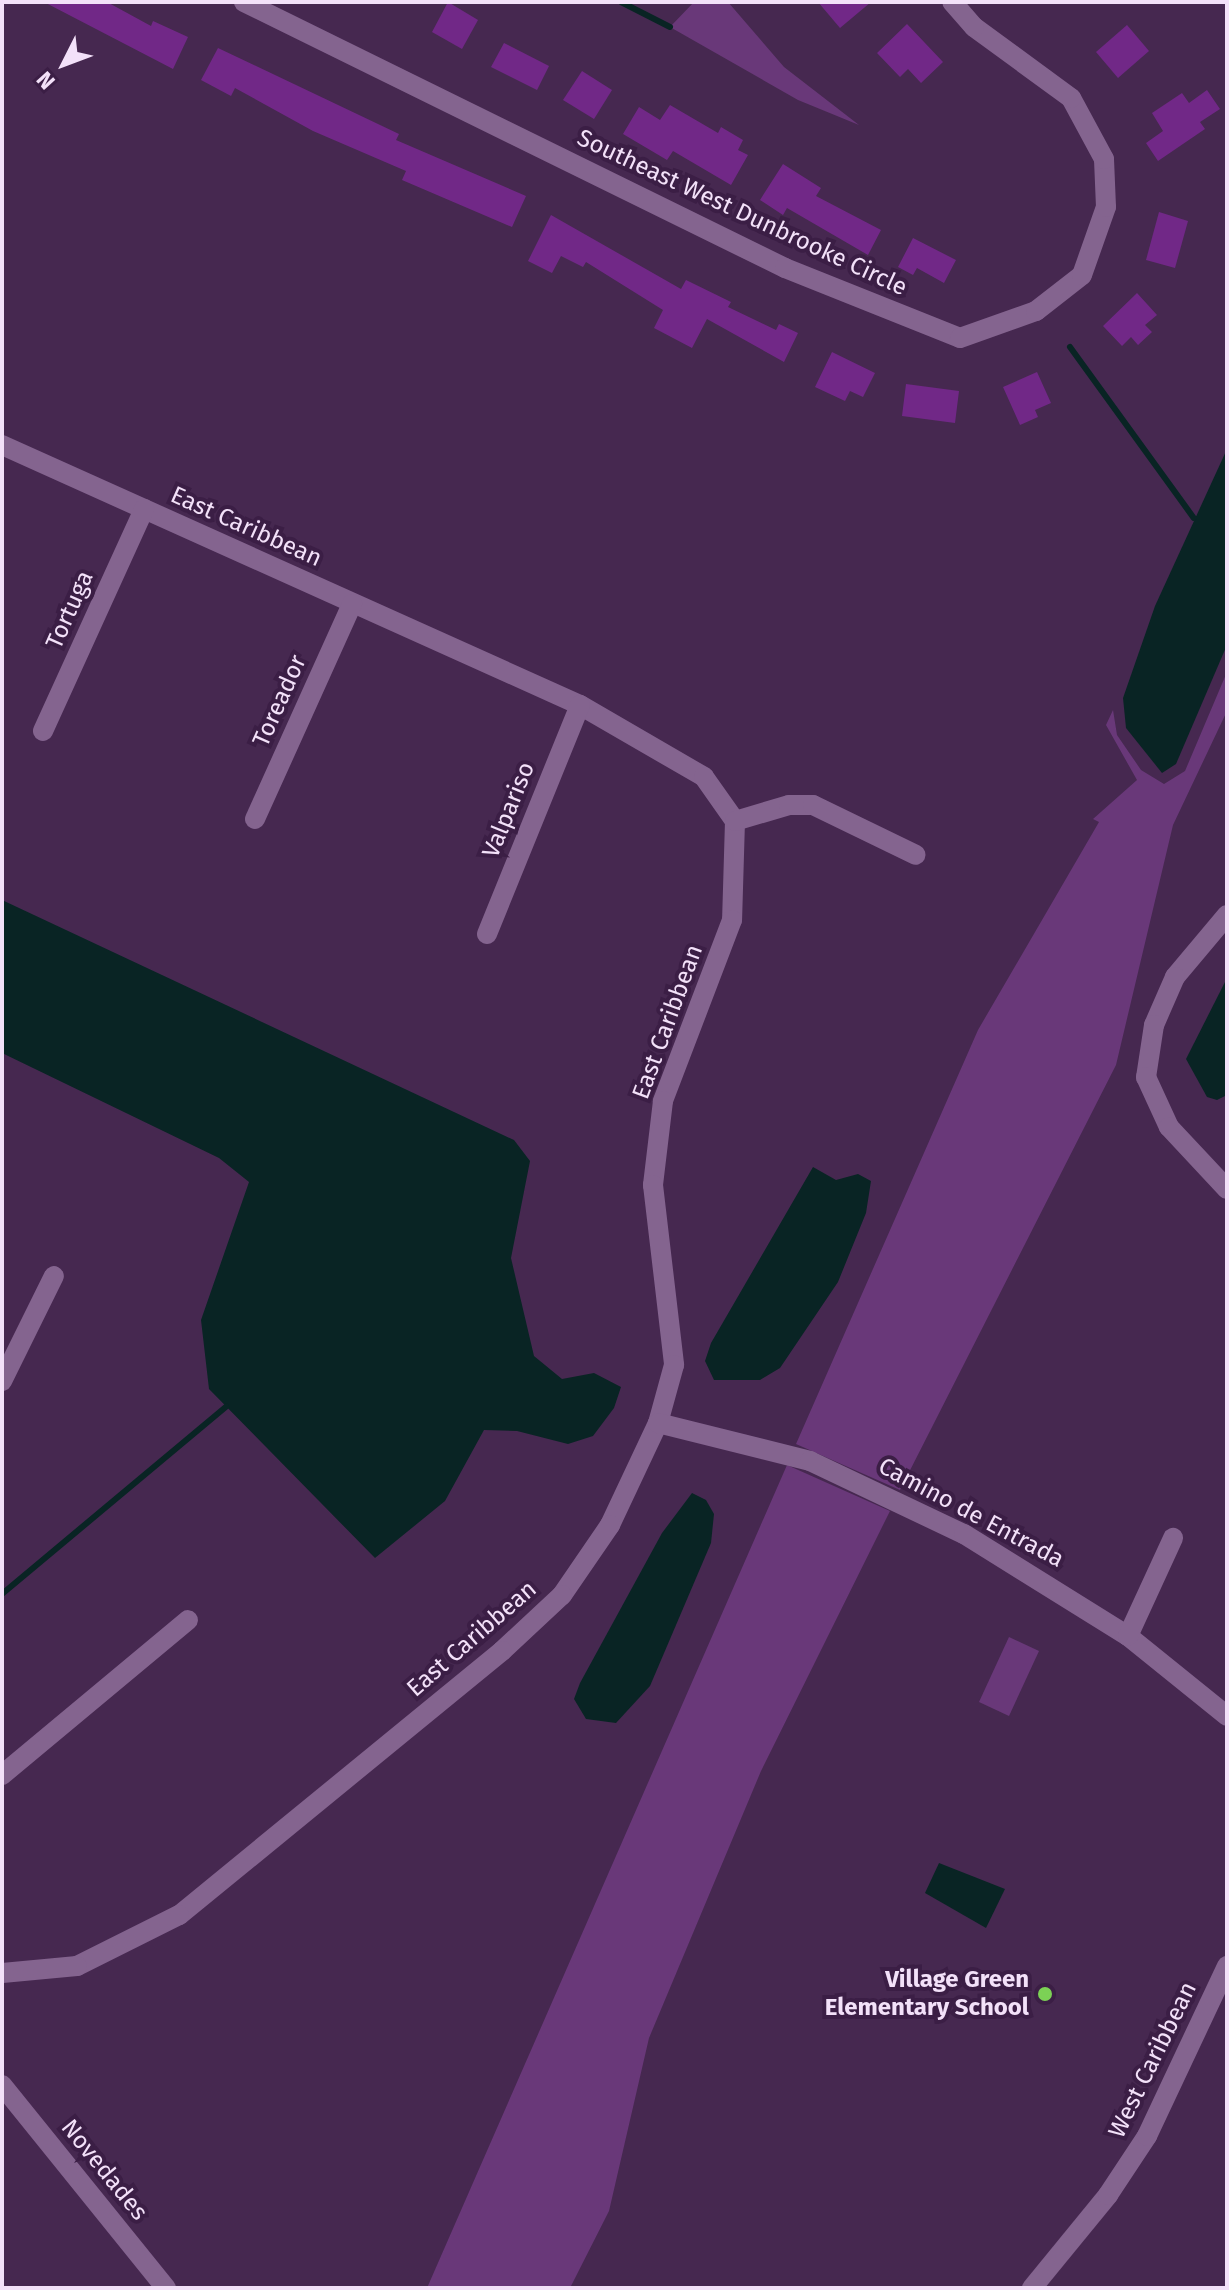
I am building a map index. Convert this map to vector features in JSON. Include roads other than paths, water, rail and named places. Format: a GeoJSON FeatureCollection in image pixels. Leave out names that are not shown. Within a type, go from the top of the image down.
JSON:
{"type":"FeatureCollection","features":[{"type":"Feature","properties":{"kind":"street","name":"Southeast West Dunbrooke Circle"},"geometry":{"type":"LineString","coordinates":[[244,2],[785,268],[960,338],[1036,311],[1082,275],[1106,207],[1104,159],[1071,98],[974,27],[952,2]]}},
{"type":"Feature","properties":{"kind":"street","name":"East Caribbean"},"geometry":{"type":"LineString","coordinates":[[2,445],[580,705],[704,777],[735,821],[732,920],[661,1115],[653,1185],[674,1365],[658,1423],[610,1525],[562,1595],[478,1671],[179,1915],[77,1966],[2,1973]]}},
{"type":"Feature","properties":{"kind":"street","name":"Tortuga"},"geometry":{"type":"LineString","coordinates":[[43,731],[144,509]]}},
{"type":"Feature","properties":{"kind":"street","name":"Toreador"},"geometry":{"type":"LineString","coordinates":[[255,819],[352,604]]}},
{"type":"Feature","properties":{"kind":"street","name":"Valpariso"},"geometry":{"type":"LineString","coordinates":[[487,934],[580,705]]}},
{"type":"Feature","properties":{"kind":"street"},"geometry":{"type":"LineString","coordinates":[[735,821],[789,805],[813,805],[916,855]]}},
{"type":"Feature","properties":{"kind":"street"},"geometry":{"type":"LineString","coordinates":[[1227,915],[1175,977],[1154,1025],[1146,1077],[1169,1127],[1227,1189]]}},
{"type":"Feature","properties":{"kind":"street"},"geometry":{"type":"LineString","coordinates":[[2,1381],[54,1276]]}},
{"type":"Feature","properties":{"kind":"street","name":"Camino de Entrada"},"geometry":{"type":"LineString","coordinates":[[658,1423],[783,1452],[844,1475],[1011,1559],[1128,1636],[1227,1716]]}},
{"type":"Feature","properties":{"kind":"street"},"geometry":{"type":"LineString","coordinates":[[1128,1636],[1173,1538]]}},
{"type":"Feature","properties":{"kind":"street"},"geometry":{"type":"LineString","coordinates":[[2,1775],[188,1620]]}},
{"type":"Feature","properties":{"kind":"street","name":"West Caribbean"},"geometry":{"type":"LineString","coordinates":[[1032,2288],[1108,2195],[1147,2136],[1227,1966]]}},
{"type":"Feature","properties":{"kind":"street","name":"Novedades"},"geometry":{"type":"LineString","coordinates":[[2,2085],[166,2288]]}},
{"type":"Feature","properties":{"kind":"waterway"},"geometry":{"type":"LineString","coordinates":[[621,2],[670,27]]}},
{"type":"Feature","properties":{"kind":"waterway"},"geometry":{"type":"LineString","coordinates":[[1070,347],[1194,518]]}},
{"type":"Feature","properties":{"kind":"waterway"},"geometry":{"type":"LineString","coordinates":[[2,1594],[226,1407]]}},
{"type":"Feature","properties":{"kind":"place","name":"Village Green Elementary School"},"geometry":{"type":"Point","coordinates":[1045,1994]}}]}
